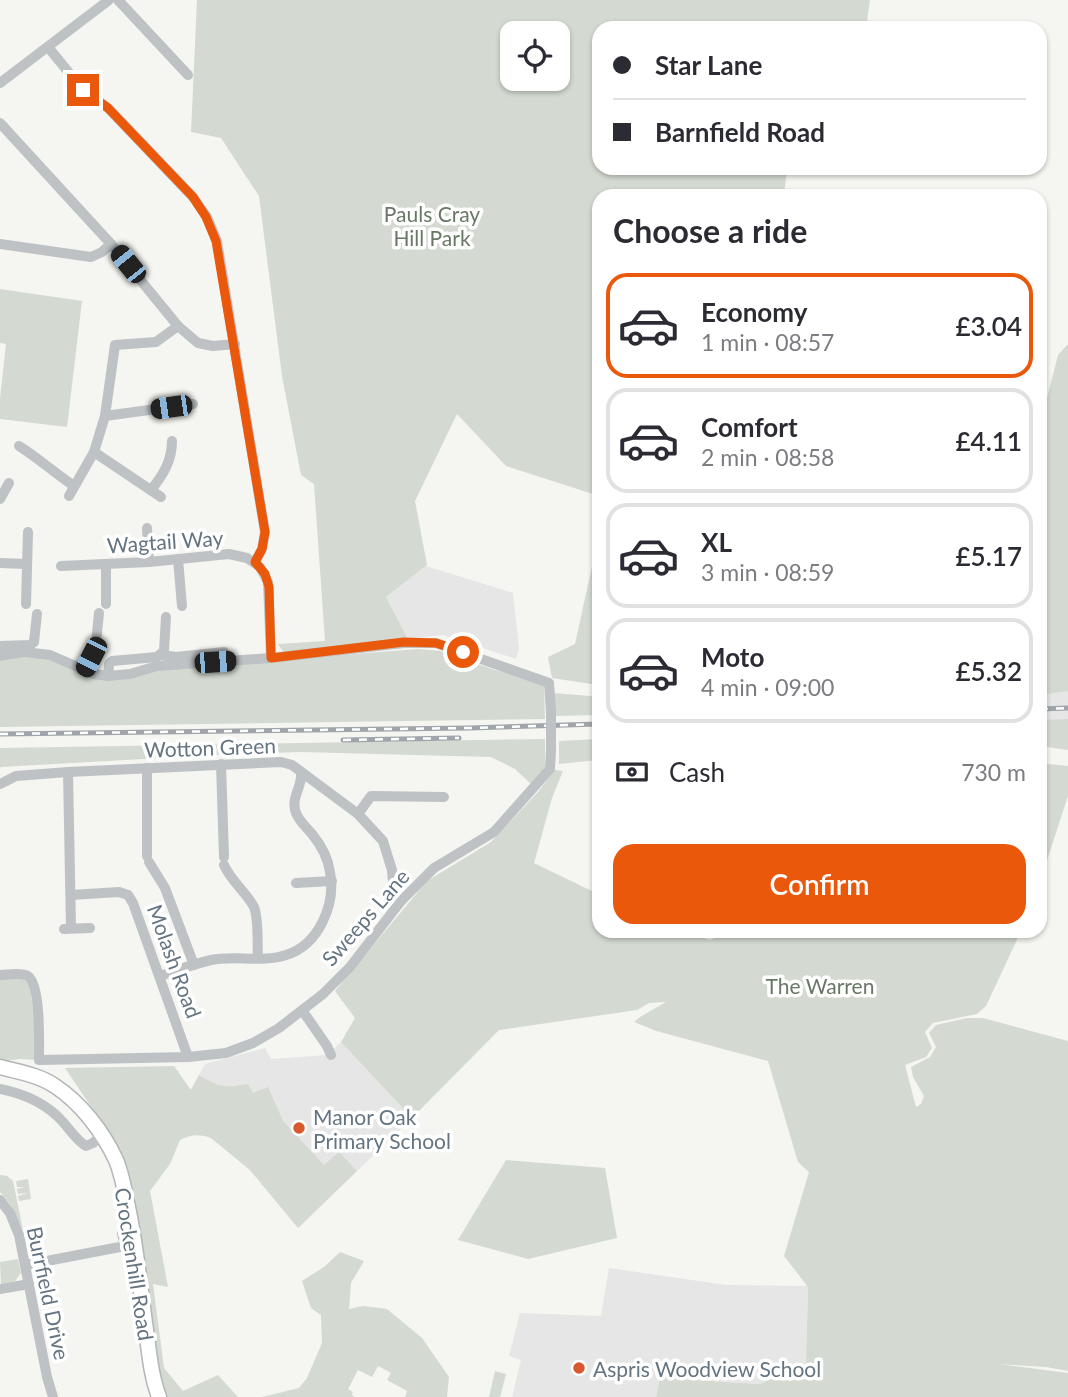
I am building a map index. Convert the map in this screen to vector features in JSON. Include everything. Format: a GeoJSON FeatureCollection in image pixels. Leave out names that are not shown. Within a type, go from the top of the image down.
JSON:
{"type":"FeatureCollection","features":[{"type":"Feature","properties":{"kind":"main road","name":"Crockenhill Road"},"geometry":{"type":"LineString","coordinates":[[0,1067],[28,1074],[55,1086],[70,1098],[102,1135],[119,1169],[132,1227],[150,1365],[159,1397]]}},
{"type":"Feature","properties":{"kind":"street"},"geometry":{"type":"LineString","coordinates":[[0,83],[109,0]]}},
{"type":"Feature","properties":{"kind":"street"},"geometry":{"type":"LineString","coordinates":[[118,0],[188,75]]}},
{"type":"Feature","properties":{"kind":"street"},"geometry":{"type":"LineString","coordinates":[[0,656],[24,652],[50,655],[94,674],[108,676],[130,674],[157,666],[271,658],[269,587],[265,574],[255,562],[262,549],[265,532],[216,241],[206,217],[193,197],[108,108],[83,90],[48,47]]}},
{"type":"Feature","properties":{"kind":"street"},"geometry":{"type":"LineString","coordinates":[[0,123],[111,244],[178,326],[198,343],[214,346],[234,344]]}},
{"type":"Feature","properties":{"kind":"street"},"geometry":{"type":"LineString","coordinates":[[0,244],[91,257],[111,244]]}},
{"type":"Feature","properties":{"kind":"street"},"geometry":{"type":"LineString","coordinates":[[115,345],[156,342],[178,326]]}},
{"type":"Feature","properties":{"kind":"street"},"geometry":{"type":"LineString","coordinates":[[19,446],[54,472],[72,491],[94,452],[106,416],[116,333]]}},
{"type":"Feature","properties":{"kind":"street"},"geometry":{"type":"LineString","coordinates":[[106,416],[187,402]]}},
{"type":"Feature","properties":{"kind":"street"},"geometry":{"type":"LineString","coordinates":[[151,490],[165,472],[172,445],[184,451]]}},
{"type":"Feature","properties":{"kind":"street"},"geometry":{"type":"LineString","coordinates":[[94,452],[161,497]]}},
{"type":"Feature","properties":{"kind":"street"},"geometry":{"type":"LineString","coordinates":[[147,528],[149,562]]}},
{"type":"Feature","properties":{"kind":"street"},"geometry":{"type":"LineString","coordinates":[[26,604],[28,532]]}},
{"type":"Feature","properties":{"kind":"street","name":"Wagtail Way"},"geometry":{"type":"LineString","coordinates":[[61,566],[149,562],[229,554],[255,562]]}},
{"type":"Feature","properties":{"kind":"street"},"geometry":{"type":"LineString","coordinates":[[178,559],[182,606]]}},
{"type":"Feature","properties":{"kind":"street"},"geometry":{"type":"LineString","coordinates":[[0,563],[27,564]]}},
{"type":"Feature","properties":{"kind":"street"},"geometry":{"type":"LineString","coordinates":[[84,670],[96,643],[103,608],[106,565]]}},
{"type":"Feature","properties":{"kind":"street"},"geometry":{"type":"LineString","coordinates":[[0,646],[30,645],[34,642],[37,614]]}},
{"type":"Feature","properties":{"kind":"street"},"geometry":{"type":"LineString","coordinates":[[161,655],[164,651],[166,617]]}},
{"type":"Feature","properties":{"kind":"street","name":"Sweeps Lane"},"geometry":{"type":"LineString","coordinates":[[39,1060],[188,1057],[226,1053],[253,1043],[279,1028],[323,994],[350,967],[401,901],[434,868],[494,832],[550,769],[549,683],[436,643],[404,642],[271,658]]}},
{"type":"Feature","properties":{"kind":"street"},"geometry":{"type":"LineString","coordinates":[[108,676],[108,664],[112,661],[224,652]]}},
{"type":"Feature","properties":{"kind":"street","name":"Wotton Green"},"geometry":{"type":"LineString","coordinates":[[0,784],[16,776],[221,764],[281,762],[292,765],[301,772],[302,779],[293,801],[296,814],[319,844],[330,868],[332,881],[331,899],[318,929],[305,944],[284,956],[213,960],[160,976]]}},
{"type":"Feature","properties":{"kind":"street"},"geometry":{"type":"LineString","coordinates":[[221,764],[224,861],[227,872],[256,912],[258,958]]}},
{"type":"Feature","properties":{"kind":"street"},"geometry":{"type":"LineString","coordinates":[[147,768],[148,859],[164,888],[194,965]]}},
{"type":"Feature","properties":{"kind":"street"},"geometry":{"type":"LineString","coordinates":[[68,772],[71,895],[67,928],[90,928]]}},
{"type":"Feature","properties":{"kind":"street"},"geometry":{"type":"LineString","coordinates":[[301,772],[358,814],[383,841],[392,870],[394,895],[401,901]]}},
{"type":"Feature","properties":{"kind":"street"},"geometry":{"type":"LineString","coordinates":[[358,814],[371,796],[444,797]]}},
{"type":"Feature","properties":{"kind":"street"},"geometry":{"type":"LineString","coordinates":[[296,883],[332,881]]}},
{"type":"Feature","properties":{"kind":"street","name":"Molash Road"},"geometry":{"type":"LineString","coordinates":[[71,895],[119,892],[128,895],[188,1057]]}},
{"type":"Feature","properties":{"kind":"street"},"geometry":{"type":"LineString","coordinates":[[0,975],[24,975],[34,984],[39,1060],[28,1074]]}},
{"type":"Feature","properties":{"kind":"street"},"geometry":{"type":"LineString","coordinates":[[302,1010],[331,1055]]}},
{"type":"Feature","properties":{"kind":"street"},"geometry":{"type":"LineString","coordinates":[[0,1089],[28,1096],[38,1102],[60,1118],[86,1146],[102,1135]]}},
{"type":"Feature","properties":{"kind":"street","name":"Burrfield Drive"},"geometry":{"type":"LineString","coordinates":[[0,1200],[15,1224],[53,1397]]}},
{"type":"Feature","properties":{"kind":"street"},"geometry":{"type":"LineString","coordinates":[[132,1227],[125,1229],[122,1234],[128,1259],[137,1260]]}},
{"type":"Feature","properties":{"kind":"street"},"geometry":{"type":"LineString","coordinates":[[26,1265],[125,1246]]}},
{"type":"Feature","properties":{"kind":"street"},"geometry":{"type":"LineString","coordinates":[[0,1289],[30,1284]]}},
{"type":"Feature","properties":{"kind":"shaded area"},"geometry":{"type":"Polygon","coordinates":[[[426,566],[513,593],[519,649],[516,659],[443,635],[408,639],[386,597],[426,566]]]}},
{"type":"Feature","properties":{"kind":"shaded area"},"geometry":{"type":"Polygon","coordinates":[[[1047,674],[1068,675],[1068,749],[1047,747],[1047,674]]]}},
{"type":"Feature","properties":{"kind":"shaded area","name":"Manor Oak Primary School"},"geometry":{"type":"Polygon","coordinates":[[[341,1042],[412,1118],[298,1228],[250,1170],[177,1115],[205,1064],[265,1048],[271,1059],[327,1055],[341,1042]]]}},
{"type":"Feature","properties":{"kind":"shaded area"},"geometry":{"type":"Polygon","coordinates":[[[609,1268],[726,1285],[808,1286],[806,1363],[760,1384],[690,1380],[661,1374],[656,1397],[512,1397],[521,1360],[509,1356],[520,1313],[601,1316],[609,1268]]]}},
{"type":"Feature","properties":{"kind":"green space","name":"Pauls Cray Hill Park"},"geometry":{"type":"Polygon","coordinates":[[[197,0],[870,0],[867,21],[592,21],[592,175],[786,175],[785,189],[592,189],[592,494],[506,466],[457,414],[415,501],[427,565],[386,597],[408,639],[284,653],[278,644],[325,641],[314,484],[301,475],[282,376],[259,196],[221,138],[191,132],[197,0]]]}},
{"type":"Feature","properties":{"kind":"green space"},"geometry":{"type":"Polygon","coordinates":[[[0,289],[82,301],[67,427],[0,419],[6,344],[0,343],[0,289]]]}},
{"type":"Feature","properties":{"kind":"green space"},"geometry":{"type":"Polygon","coordinates":[[[1068,344],[1068,691],[1047,694],[1047,398],[1058,355],[1068,344]]]}},
{"type":"Feature","properties":{"kind":"green space"},"geometry":{"type":"Polygon","coordinates":[[[592,566],[592,684],[552,678],[548,657],[575,644],[592,566]]]}},
{"type":"Feature","properties":{"kind":"green space"},"geometry":{"type":"Polygon","coordinates":[[[418,649],[441,651],[544,686],[545,719],[0,727],[0,661],[23,657],[52,659],[86,675],[418,649]]]}},
{"type":"Feature","properties":{"kind":"green space"},"geometry":{"type":"Polygon","coordinates":[[[553,693],[592,696],[592,715],[554,716],[553,693]]]}},
{"type":"Feature","properties":{"kind":"green space"},"geometry":{"type":"Polygon","coordinates":[[[1068,719],[1068,750],[1047,747],[1047,720],[1068,719]]]}},
{"type":"Feature","properties":{"kind":"green space"},"geometry":{"type":"Polygon","coordinates":[[[545,739],[545,769],[532,785],[515,769],[491,757],[300,752],[0,768],[0,748],[545,739]]]}},
{"type":"Feature","properties":{"kind":"green space"},"geometry":{"type":"Polygon","coordinates":[[[592,739],[592,761],[559,764],[559,741],[592,739]]]}},
{"type":"Feature","properties":{"kind":"green space"},"geometry":{"type":"Polygon","coordinates":[[[1047,764],[1068,766],[1068,796],[1047,860],[1047,764]]]}},
{"type":"Feature","properties":{"kind":"green space","name":"The Warren"},"geometry":{"type":"Polygon","coordinates":[[[555,770],[563,771],[552,798],[534,863],[592,891],[592,938],[1018,938],[986,1006],[977,1014],[933,1023],[925,1032],[932,1048],[926,1057],[905,1065],[916,1107],[921,1104],[924,1096],[913,1077],[911,1067],[930,1057],[936,1047],[929,1033],[936,1025],[967,1018],[983,1018],[1068,1041],[1068,1371],[998,1364],[1068,1373],[1068,1397],[656,1397],[661,1373],[690,1380],[760,1384],[806,1363],[808,1287],[784,1256],[809,1172],[798,1162],[768,1061],[659,1032],[634,1022],[666,1002],[649,1003],[637,1010],[499,1030],[412,1118],[341,1042],[355,1018],[335,991],[427,881],[491,842],[555,770]]]}},
{"type":"Feature","properties":{"kind":"green space"},"geometry":{"type":"Polygon","coordinates":[[[0,975],[29,977],[39,1060],[0,1062],[0,975]]]}},
{"type":"Feature","properties":{"kind":"green space"},"geometry":{"type":"Polygon","coordinates":[[[174,1066],[191,1090],[199,1075],[223,1086],[248,1084],[253,1093],[268,1087],[283,1121],[324,1165],[339,1152],[357,1171],[298,1228],[250,1170],[211,1138],[196,1135],[180,1140],[170,1164],[150,1191],[168,1287],[153,1284],[164,1368],[183,1391],[218,1375],[238,1397],[165,1397],[106,1129],[65,1068],[174,1066]]]}},
{"type":"Feature","properties":{"kind":"green space"},"geometry":{"type":"Polygon","coordinates":[[[506,1160],[605,1168],[617,1238],[528,1259],[458,1240],[506,1160]]]}},
{"type":"Feature","properties":{"kind":"green space"},"geometry":{"type":"Polygon","coordinates":[[[0,1175],[13,1181],[23,1230],[10,1204],[0,1192],[0,1175]]]}},
{"type":"Feature","properties":{"kind":"green space"},"geometry":{"type":"Polygon","coordinates":[[[28,1179],[31,1199],[19,1201],[18,1196],[28,1193],[18,1194],[17,1189],[25,1187],[17,1187],[16,1181],[28,1179]]]}},
{"type":"Feature","properties":{"kind":"green space"},"geometry":{"type":"Polygon","coordinates":[[[340,1252],[364,1261],[351,1283],[349,1309],[363,1306],[387,1309],[422,1338],[449,1377],[447,1397],[405,1397],[407,1391],[387,1380],[391,1373],[378,1366],[372,1377],[358,1370],[348,1389],[353,1392],[354,1397],[262,1397],[299,1388],[307,1378],[322,1343],[321,1315],[311,1308],[302,1281],[324,1267],[340,1252]]]}},
{"type":"Feature","properties":{"kind":"green space"},"geometry":{"type":"Polygon","coordinates":[[[18,1259],[21,1273],[15,1281],[1,1284],[0,1262],[18,1259]]]}},
{"type":"Feature","properties":{"kind":"green space"},"geometry":{"type":"Polygon","coordinates":[[[495,1371],[506,1374],[500,1397],[489,1397],[495,1371]]]}},
{"type":"Feature","properties":{"kind":"railway"},"geometry":{"type":"LineString","coordinates":[[1047,709],[1068,708]]}},
{"type":"Feature","properties":{"kind":"railway"},"geometry":{"type":"LineString","coordinates":[[0,734],[592,724]]}},
{"type":"Feature","properties":{"kind":"railway"},"geometry":{"type":"LineString","coordinates":[[343,740],[459,738]]}},
{"type":"Feature","properties":{"kind":"place","name":"Manor Oak Primary School"},"geometry":{"type":"Point","coordinates":[299,1128]}},
{"type":"Feature","properties":{"kind":"place","name":"Aspris Woodview School"},"geometry":{"type":"Point","coordinates":[579,1368]}},
{"type":"Feature","properties":{"kind":"route"},"geometry":{"type":"LineString","coordinates":[[83,90],[108,108],[193,197],[206,217],[216,241],[265,532],[262,549],[255,562],[265,574],[269,587],[271,658],[404,642],[436,643],[463,652]]}}]}
